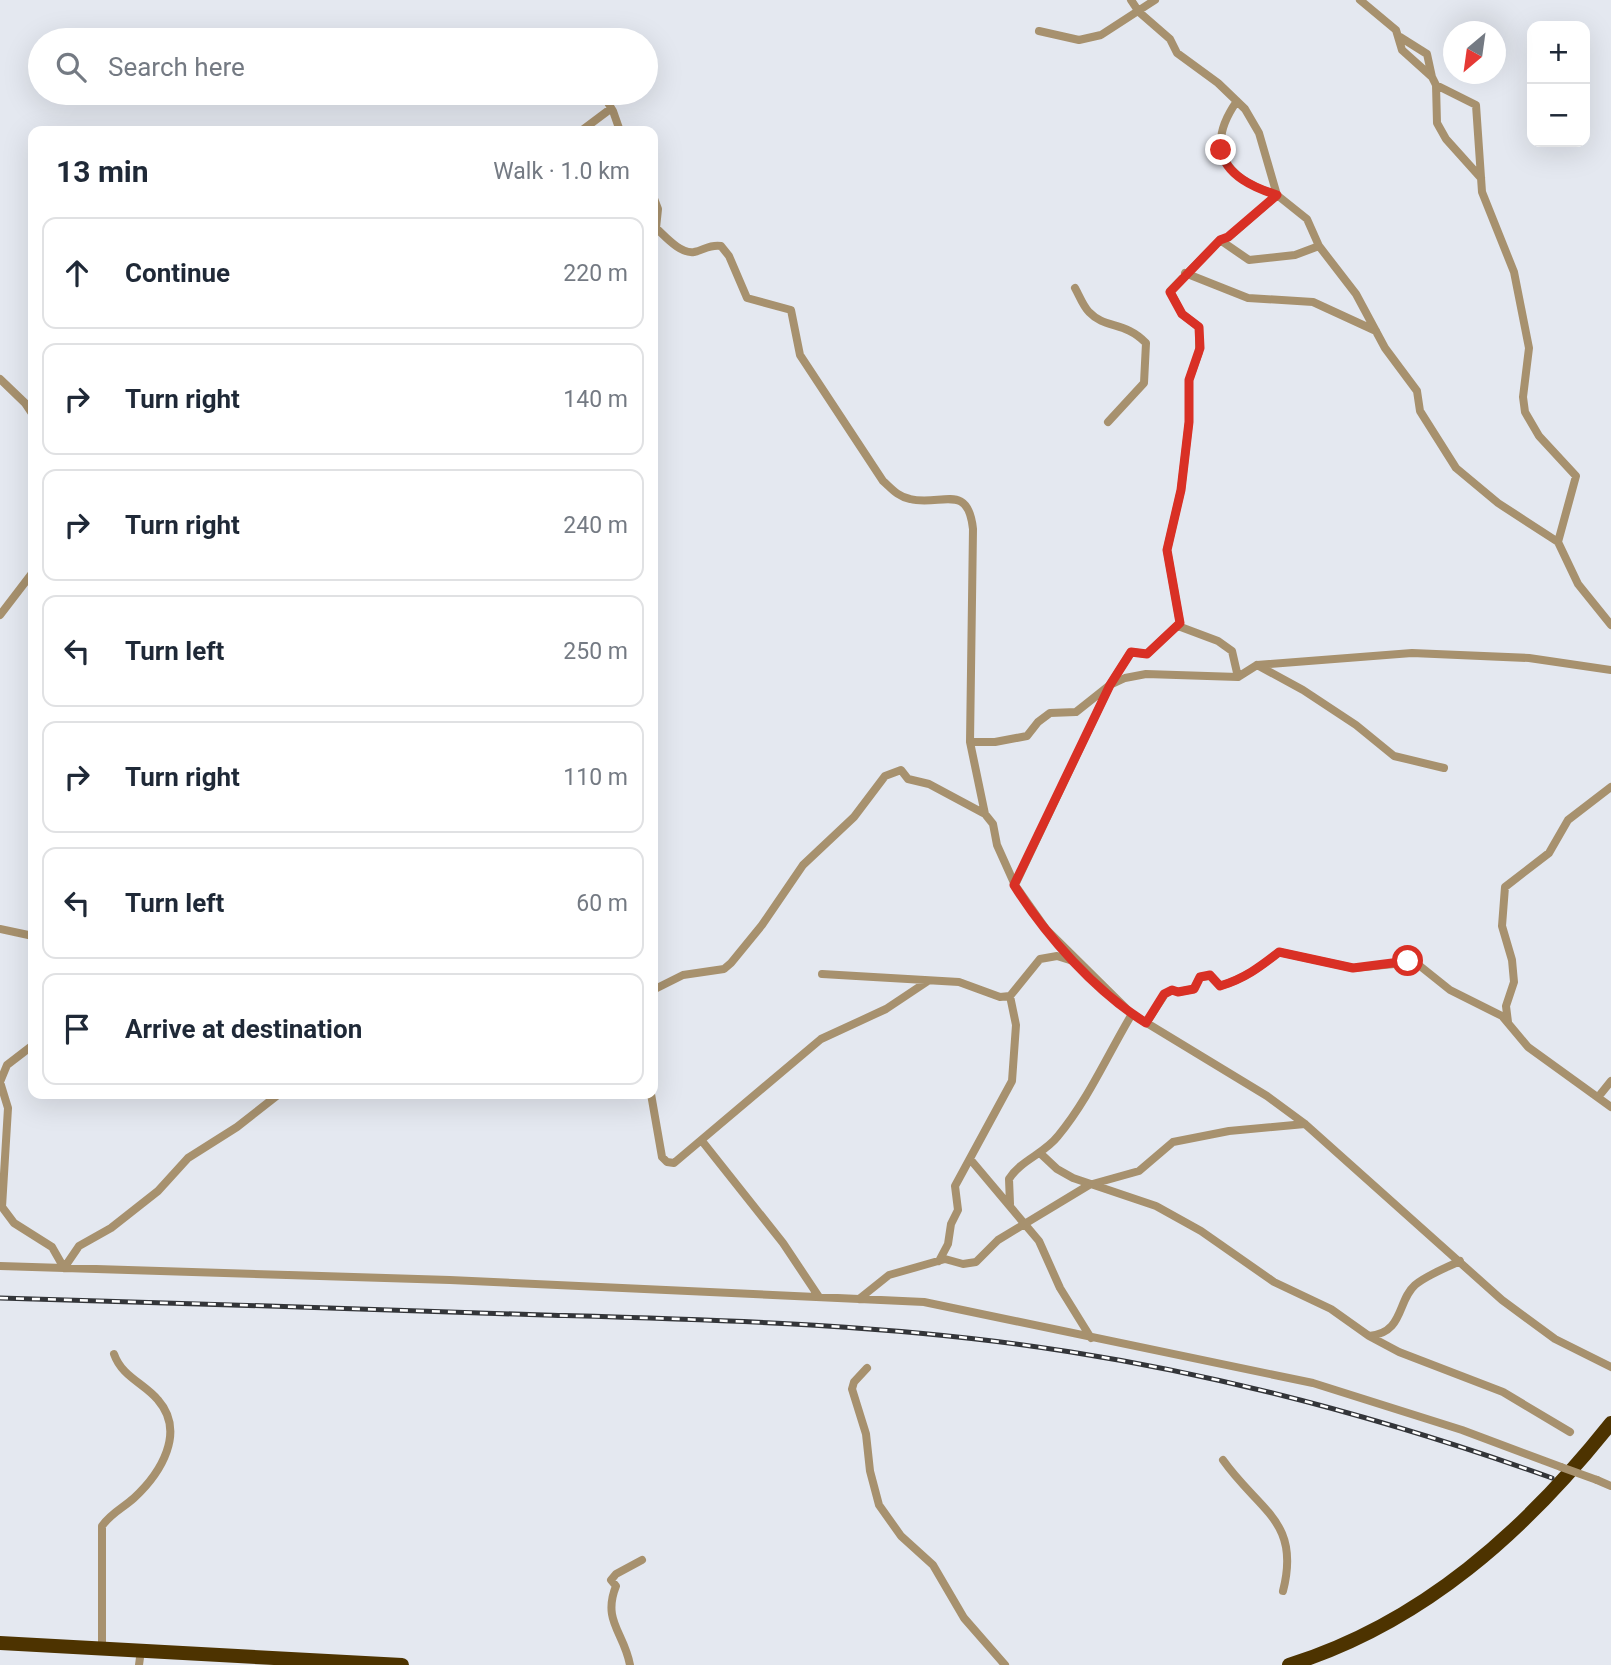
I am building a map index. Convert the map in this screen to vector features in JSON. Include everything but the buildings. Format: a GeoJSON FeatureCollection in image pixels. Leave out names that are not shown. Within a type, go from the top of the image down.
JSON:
{"type":"FeatureCollection","features":[{"type":"Feature","properties":{"kind":"highway"},"geometry":{"type":"LineString","coordinates":[[1289,1665],[1352,1640],[1390,1620],[1476,1565],[1544,1503],[1611,1423]]}},
{"type":"Feature","properties":{"kind":"highway"},"geometry":{"type":"LineString","coordinates":[[0,1643],[102,1648],[140,1658],[402,1665]]}},
{"type":"Feature","properties":{"kind":"street"},"geometry":{"type":"LineString","coordinates":[[1131,0],[1139,12],[1170,39],[1177,53],[1237,101],[1259,133],[1277,195]]}},
{"type":"Feature","properties":{"kind":"street"},"geometry":{"type":"LineString","coordinates":[[1038,31],[1079,40],[1101,35],[1155,0]]}},
{"type":"Feature","properties":{"kind":"street"},"geometry":{"type":"LineString","coordinates":[[1360,0],[1396,30],[1403,41],[1427,54],[1434,81],[1437,123],[1446,139],[1481,178]]}},
{"type":"Feature","properties":{"kind":"street"},"geometry":{"type":"LineString","coordinates":[[1396,30],[1402,50],[1434,81],[1476,105],[1485,203],[1518,288],[1530,348],[1523,397],[1525,412],[1539,436],[1576,476],[1558,542]]}},
{"type":"Feature","properties":{"kind":"street"},"geometry":{"type":"LineString","coordinates":[[1237,101],[1223,124],[1222,158],[1227,166],[1248,183],[1277,195],[1307,219],[1319,246],[1356,294],[1376,331],[1417,391],[1420,411],[1456,468],[1497,503],[1558,542],[1578,584],[1611,625]]}},
{"type":"Feature","properties":{"kind":"street"},"geometry":{"type":"LineString","coordinates":[[609,105],[618,126]]}},
{"type":"Feature","properties":{"kind":"street"},"geometry":{"type":"LineString","coordinates":[[588,126],[609,110],[613,111]]}},
{"type":"Feature","properties":{"kind":"street"},"geometry":{"type":"LineString","coordinates":[[1178,626],[1167,550],[1181,490],[1189,422],[1189,380],[1200,348],[1199,327],[1182,314],[1170,292],[1185,273],[1220,240],[1228,237],[1277,195]]}},
{"type":"Feature","properties":{"kind":"street"},"geometry":{"type":"LineString","coordinates":[[658,230],[679,247],[692,252],[710,246],[721,246],[729,256],[747,298],[791,310],[800,355],[883,481],[898,495],[912,500],[944,497],[957,499],[967,506],[973,529],[970,742],[985,814]]}},
{"type":"Feature","properties":{"kind":"street"},"geometry":{"type":"LineString","coordinates":[[1220,240],[1249,260],[1295,255],[1319,246]]}},
{"type":"Feature","properties":{"kind":"street"},"geometry":{"type":"LineString","coordinates":[[1185,273],[1248,298],[1314,302],[1376,331]]}},
{"type":"Feature","properties":{"kind":"street"},"geometry":{"type":"LineString","coordinates":[[1076,288],[1087,311],[1100,321],[1134,330],[1146,343],[1144,383],[1108,422]]}},
{"type":"Feature","properties":{"kind":"street"},"geometry":{"type":"LineString","coordinates":[[0,379],[28,408]]}},
{"type":"Feature","properties":{"kind":"street"},"geometry":{"type":"LineString","coordinates":[[0,615],[28,579]]}},
{"type":"Feature","properties":{"kind":"street"},"geometry":{"type":"LineString","coordinates":[[1178,626],[1218,641],[1232,651],[1238,677]]}},
{"type":"Feature","properties":{"kind":"street"},"geometry":{"type":"LineString","coordinates":[[1014,885],[1110,685],[1131,652],[1147,654],[1178,626]]}},
{"type":"Feature","properties":{"kind":"street"},"geometry":{"type":"LineString","coordinates":[[970,742],[995,742],[1027,736],[1038,722],[1050,713],[1076,712],[1110,685],[1146,674],[1238,677],[1257,665],[1412,653],[1529,658],[1611,670]]}},
{"type":"Feature","properties":{"kind":"street"},"geometry":{"type":"LineString","coordinates":[[1257,665],[1303,690],[1356,725],[1394,756],[1444,768]]}},
{"type":"Feature","properties":{"kind":"street"},"geometry":{"type":"LineString","coordinates":[[658,988],[683,975],[724,969],[731,963],[762,925],[791,880],[854,817],[885,776],[901,769],[908,779],[929,784],[985,814],[993,824],[997,845],[1014,885],[1046,929],[1076,962],[1132,1014],[1267,1096],[1305,1124],[1536,1326],[1577,1352],[1611,1367]]}},
{"type":"Feature","properties":{"kind":"street"},"geometry":{"type":"LineString","coordinates":[[1508,1021],[1506,1006],[1514,982],[1512,960],[1502,926],[1505,887],[1549,853],[1568,820],[1611,787]]}},
{"type":"Feature","properties":{"kind":"street"},"geometry":{"type":"LineString","coordinates":[[0,929],[28,935]]}},
{"type":"Feature","properties":{"kind":"street"},"geometry":{"type":"LineString","coordinates":[[1146,1023],[1164,994],[1172,990],[1178,992],[1194,989],[1200,977],[1210,975],[1220,986],[1234,982],[1253,972],[1279,952],[1353,968],[1415,962],[1450,990],[1508,1021],[1528,1047],[1611,1107]]}},
{"type":"Feature","properties":{"kind":"street"},"geometry":{"type":"LineString","coordinates":[[822,974],[959,982],[1000,997],[1010,996],[1040,959],[1057,957],[1076,962]]}},
{"type":"Feature","properties":{"kind":"street"},"geometry":{"type":"LineString","coordinates":[[653,1099],[662,1157],[667,1162],[674,1163],[821,1040],[886,1009],[928,981]]}},
{"type":"Feature","properties":{"kind":"street"},"geometry":{"type":"LineString","coordinates":[[939,1261],[948,1244],[951,1224],[958,1210],[955,1186],[1012,1081],[1016,1025],[1014,1003],[1010,996]]}},
{"type":"Feature","properties":{"kind":"street"},"geometry":{"type":"LineString","coordinates":[[1010,1204],[1009,1179],[1020,1166],[1041,1154],[1076,1110],[1132,1014]]}},
{"type":"Feature","properties":{"kind":"street"},"geometry":{"type":"LineString","coordinates":[[28,1049],[6,1065],[0,1082],[8,1108],[2,1207],[14,1223],[52,1247],[64,1268]]}},
{"type":"Feature","properties":{"kind":"street"},"geometry":{"type":"LineString","coordinates":[[1598,1096],[1611,1081]]}},
{"type":"Feature","properties":{"kind":"street"},"geometry":{"type":"LineString","coordinates":[[64,1268],[79,1247],[111,1228],[158,1191],[188,1158],[237,1127],[273,1099]]}},
{"type":"Feature","properties":{"kind":"street"},"geometry":{"type":"LineString","coordinates":[[859,1299],[889,1275],[949,1259],[963,1264],[976,1262],[998,1240],[1026,1226],[1089,1185],[1139,1171],[1173,1142],[1229,1130],[1305,1124]]}},
{"type":"Feature","properties":{"kind":"street"},"geometry":{"type":"LineString","coordinates":[[702,1141],[783,1242],[819,1297]]}},
{"type":"Feature","properties":{"kind":"street"},"geometry":{"type":"LineString","coordinates":[[1041,1154],[1057,1170],[1089,1185],[1156,1206],[1201,1231],[1274,1282],[1331,1309],[1369,1336],[1399,1352],[1503,1392],[1570,1432]]}},
{"type":"Feature","properties":{"kind":"street"},"geometry":{"type":"LineString","coordinates":[[970,1159],[1010,1204],[1046,1252],[1060,1288],[1091,1338]]}},
{"type":"Feature","properties":{"kind":"street"},"geometry":{"type":"LineString","coordinates":[[1369,1336],[1382,1332],[1401,1315],[1408,1294],[1415,1285],[1460,1261]]}},
{"type":"Feature","properties":{"kind":"street"},"geometry":{"type":"LineString","coordinates":[[0,1266],[450,1280],[924,1302],[1312,1383],[1462,1430],[1611,1486]]}},
{"type":"Feature","properties":{"kind":"street"},"geometry":{"type":"LineString","coordinates":[[102,1648],[102,1526],[108,1517],[143,1488],[160,1466],[172,1434],[170,1420],[163,1405],[121,1369],[114,1354]]}},
{"type":"Feature","properties":{"kind":"street"},"geometry":{"type":"LineString","coordinates":[[867,1368],[853,1382],[852,1389],[866,1434],[870,1471],[880,1505],[901,1536],[933,1565],[964,1618],[1005,1665]]}},
{"type":"Feature","properties":{"kind":"street"},"geometry":{"type":"LineString","coordinates":[[1223,1460],[1240,1484],[1281,1526],[1289,1551],[1289,1567],[1283,1591]]}},
{"type":"Feature","properties":{"kind":"street"},"geometry":{"type":"LineString","coordinates":[[629,1665],[627,1651],[612,1619],[610,1603],[616,1586],[611,1580],[616,1574],[642,1560]]}},
{"type":"Feature","properties":{"kind":"railway"},"geometry":{"type":"LineString","coordinates":[[0,1298],[743,1322],[940,1335],[1071,1352],[1254,1389],[1374,1420],[1552,1478]]}},
{"type":"Feature","properties":{"kind":"route"},"geometry":{"type":"LineString","coordinates":[[1221,150],[1227,166],[1238,176],[1263,191],[1277,195],[1228,237],[1220,240],[1185,273],[1170,292],[1182,314],[1199,327],[1200,348],[1189,380],[1189,422],[1181,490],[1167,550],[1180,623],[1159,646],[1147,654],[1131,652],[1110,685],[1014,885],[1046,929],[1076,962],[1132,1014],[1146,1023],[1164,994],[1172,990],[1178,992],[1194,989],[1200,977],[1210,975],[1220,986],[1234,982],[1253,972],[1279,952],[1353,968],[1380,967],[1408,961]]}}]}
